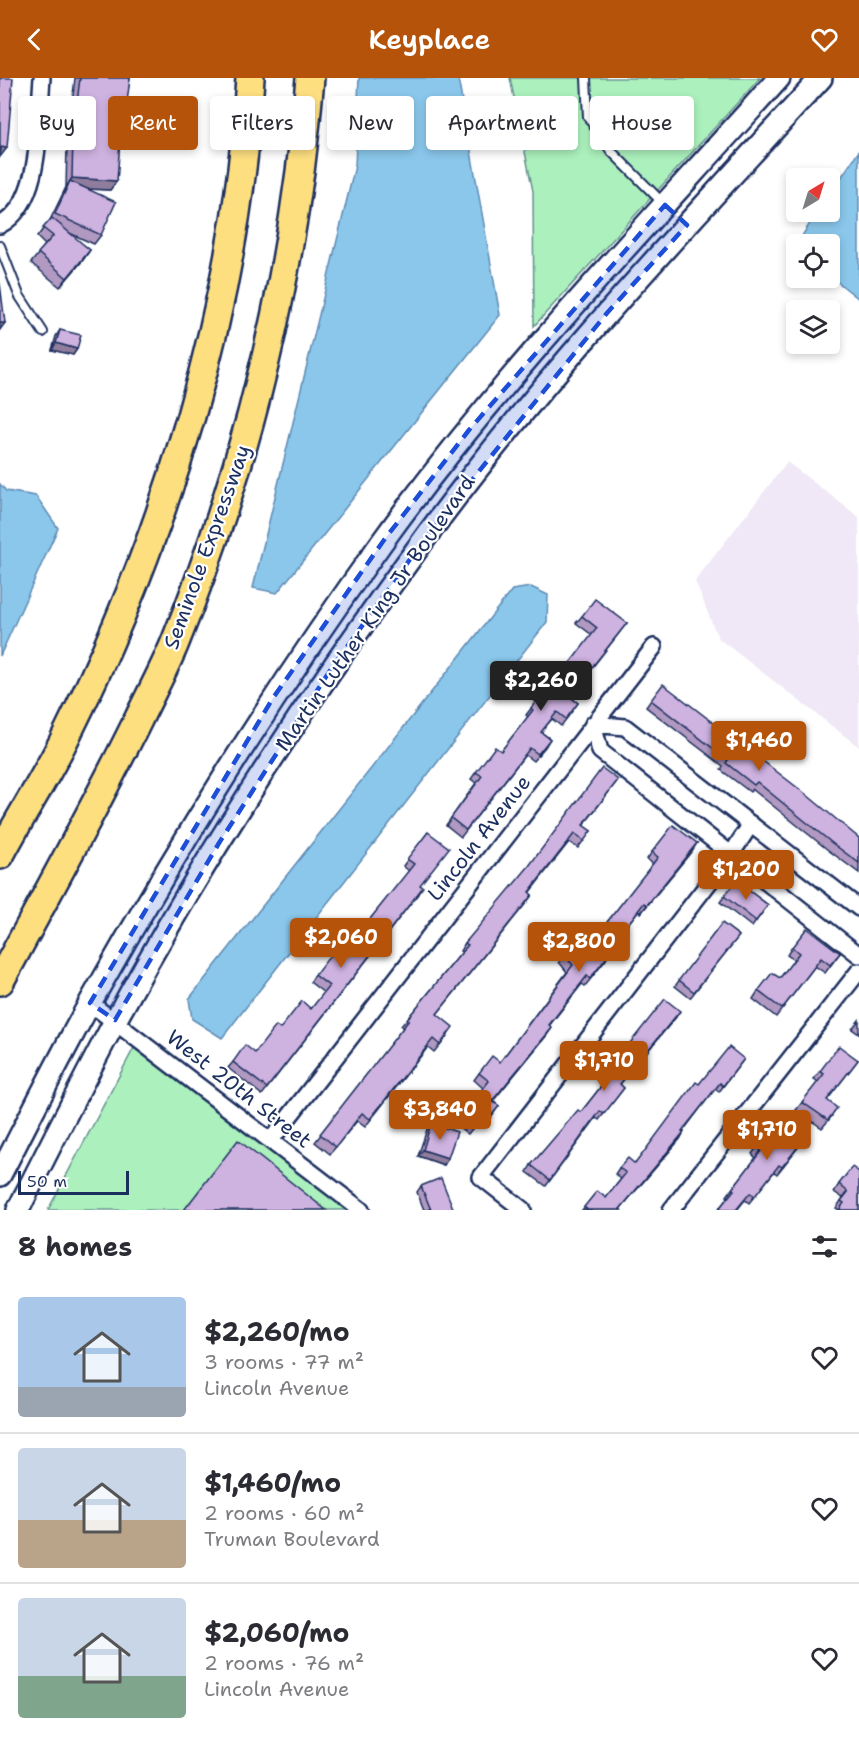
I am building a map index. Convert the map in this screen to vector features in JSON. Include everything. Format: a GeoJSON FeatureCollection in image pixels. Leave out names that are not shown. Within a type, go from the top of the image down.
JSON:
{"type":"FeatureCollection","features":[{"type":"Feature","properties":{"kind":"highway"},"geometry":{"type":"LineString","coordinates":[[0,855],[71,727],[119,621],[170,488],[207,357],[220,297],[241,170],[250,78]]}},
{"type":"Feature","properties":{"kind":"highway","name":"Seminole Expressway"},"geometry":{"type":"LineString","coordinates":[[0,981],[115,767],[173,647],[246,443],[288,258],[305,138],[310,78]]}},
{"type":"Feature","properties":{"kind":"main road","name":"Martin Luther King Jr Boulevard"},"geometry":{"type":"LineString","coordinates":[[0,1175],[90,1003],[189,834],[273,699],[384,540],[520,368],[596,279],[779,78]]}},
{"type":"Feature","properties":{"kind":"main road","name":"Martin Luther King Jr Boulevard"},"geometry":{"type":"LineString","coordinates":[[18,1210],[116,1020],[259,778],[331,669],[415,552],[502,438],[608,313],[821,78]]}},
{"type":"Feature","properties":{"kind":"main road"},"geometry":{"type":"LineString","coordinates":[[665,205],[687,225]]}},
{"type":"Feature","properties":{"kind":"street"},"geometry":{"type":"LineString","coordinates":[[0,225],[26,198],[33,177],[42,78]]}},
{"type":"Feature","properties":{"kind":"street","name":"Lincoln Avenue"},"geometry":{"type":"LineString","coordinates":[[271,1140],[654,647]]}},
{"type":"Feature","properties":{"kind":"street"},"geometry":{"type":"LineString","coordinates":[[859,908],[625,727],[594,724],[600,752],[732,853],[859,955]]}},
{"type":"Feature","properties":{"kind":"street"},"geometry":{"type":"LineString","coordinates":[[523,1210],[481,1177],[732,853],[751,824]]}},
{"type":"Feature","properties":{"kind":"street"},"geometry":{"type":"LineString","coordinates":[[671,1210],[859,971]]}},
{"type":"Feature","properties":{"kind":"street","name":"West 20th Street"},"geometry":{"type":"LineString","coordinates":[[90,1003],[116,1020],[361,1210]]}},
{"type":"Feature","properties":{"kind":"lane"},"geometry":{"type":"LineString","coordinates":[[586,78],[588,117],[611,151],[665,205]]}},
{"type":"Feature","properties":{"kind":"lane"},"geometry":{"type":"LineString","coordinates":[[0,246],[20,295],[43,332]]}},
{"type":"Feature","properties":{"kind":"highlighted area"},"geometry":{"type":"Polygon","coordinates":[[[665,205],[687,225],[607,313],[429,533],[331,669],[219,843],[115,1020],[90,1003],[273,698],[384,540],[469,430],[665,205]]]}},
{"type":"Feature","properties":{"kind":"shaded area"},"geometry":{"type":"Polygon","coordinates":[[[787,462],[859,517],[859,747],[718,638],[695,581],[787,462]]]}},
{"type":"Feature","properties":{"kind":"green space"},"geometry":{"type":"Polygon","coordinates":[[[510,78],[760,78],[534,326],[533,191],[525,150],[578,150],[578,96],[514,96],[510,78]]]}},
{"type":"Feature","properties":{"kind":"green space"},"geometry":{"type":"Polygon","coordinates":[[[135,1046],[347,1210],[48,1210],[135,1046]]]}},
{"type":"Feature","properties":{"kind":"water"},"geometry":{"type":"Polygon","coordinates":[[[359,78],[458,78],[461,96],[426,96],[426,150],[471,150],[500,315],[277,593],[253,588],[355,166],[356,150],[414,150],[414,96],[358,96],[359,78]]]}},
{"type":"Feature","properties":{"kind":"water"},"geometry":{"type":"Polygon","coordinates":[[[859,151],[859,299],[840,284],[840,234],[803,234],[811,222],[840,222],[840,179],[859,151]]]}},
{"type":"Feature","properties":{"kind":"water"},"geometry":{"type":"Polygon","coordinates":[[[0,484],[6,491],[36,496],[58,528],[0,656],[0,484]]]}},
{"type":"Feature","properties":{"kind":"water"},"geometry":{"type":"Polygon","coordinates":[[[531,587],[548,595],[547,622],[222,1038],[192,1019],[189,999],[512,590],[531,587]]]}},
{"type":"Feature","properties":{"kind":"building"},"geometry":{"type":"Polygon","coordinates":[[[0,78],[13,78],[7,148],[1,147],[0,156],[0,78]]]}},
{"type":"Feature","properties":{"kind":"building"},"geometry":{"type":"Polygon","coordinates":[[[80,78],[130,78],[128,96],[108,96],[108,150],[119,150],[117,181],[72,178],[73,150],[96,150],[96,96],[78,96],[80,78]]]}},
{"type":"Feature","properties":{"kind":"building"},"geometry":{"type":"Polygon","coordinates":[[[70,181],[116,202],[101,235],[55,214],[70,181]]]}},
{"type":"Feature","properties":{"kind":"building"},"geometry":{"type":"Polygon","coordinates":[[[52,218],[90,250],[67,278],[38,253],[53,236],[43,228],[52,218]]]}},
{"type":"Feature","properties":{"kind":"building"},"geometry":{"type":"Polygon","coordinates":[[[0,283],[5,323],[0,323],[0,283]]]}},
{"type":"Feature","properties":{"kind":"building"},"geometry":{"type":"Polygon","coordinates":[[[60,330],[81,335],[77,349],[56,343],[60,330]]]}},
{"type":"Feature","properties":{"kind":"building"},"geometry":{"type":"Polygon","coordinates":[[[595,599],[627,623],[569,696],[578,703],[566,719],[557,712],[541,732],[550,739],[538,754],[530,748],[466,830],[451,818],[482,776],[476,772],[495,747],[501,751],[533,710],[531,708],[541,695],[519,677],[529,665],[554,684],[597,628],[582,616],[595,599]]]}},
{"type":"Feature","properties":{"kind":"building"},"geometry":{"type":"Polygon","coordinates":[[[663,684],[859,838],[859,863],[757,782],[754,785],[726,763],[728,760],[651,700],[663,684]]]}},
{"type":"Feature","properties":{"kind":"building"},"geometry":{"type":"Polygon","coordinates":[[[602,768],[618,780],[583,825],[591,831],[584,841],[574,834],[529,892],[532,895],[437,1014],[453,1027],[440,1045],[433,1039],[370,1119],[362,1113],[336,1147],[320,1134],[409,1020],[407,1019],[468,945],[465,943],[529,866],[602,768]]]}},
{"type":"Feature","properties":{"kind":"building"},"geometry":{"type":"Polygon","coordinates":[[[673,825],[697,843],[647,905],[644,903],[607,951],[610,953],[590,979],[587,976],[549,1025],[552,1028],[492,1101],[499,1106],[491,1116],[485,1111],[473,1127],[460,1117],[466,1109],[459,1104],[467,1095],[473,1101],[489,1081],[479,1073],[492,1056],[500,1062],[573,965],[564,955],[582,932],[593,940],[658,857],[652,852],[673,825]]]}},
{"type":"Feature","properties":{"kind":"building"},"geometry":{"type":"Polygon","coordinates":[[[428,832],[449,848],[420,885],[423,887],[267,1088],[233,1062],[245,1045],[255,1053],[276,1026],[280,1029],[302,1001],[311,1009],[329,986],[315,975],[336,948],[343,953],[414,864],[407,859],[428,832]]]}},
{"type":"Feature","properties":{"kind":"building"},"geometry":{"type":"Polygon","coordinates":[[[736,881],[768,905],[756,921],[724,896],[736,881]]]}},
{"type":"Feature","properties":{"kind":"building"},"geometry":{"type":"Polygon","coordinates":[[[722,923],[739,936],[694,992],[679,980],[722,923]]]}},
{"type":"Feature","properties":{"kind":"building"},"geometry":{"type":"Polygon","coordinates":[[[807,928],[840,953],[830,965],[821,958],[782,1009],[758,991],[772,973],[780,978],[799,953],[792,947],[807,928]]]}},
{"type":"Feature","properties":{"kind":"building"},"geometry":{"type":"Polygon","coordinates":[[[665,999],[680,1011],[620,1084],[624,1088],[604,1114],[600,1111],[550,1180],[531,1165],[578,1110],[581,1112],[618,1065],[615,1062],[665,999]]]}},
{"type":"Feature","properties":{"kind":"building"},"geometry":{"type":"Polygon","coordinates":[[[839,1046],[858,1060],[827,1100],[837,1108],[828,1120],[802,1102],[824,1074],[820,1071],[839,1046]]]}},
{"type":"Feature","properties":{"kind":"building"},"geometry":{"type":"Polygon","coordinates":[[[729,1047],[744,1059],[723,1086],[720,1083],[621,1210],[588,1210],[584,1207],[597,1191],[606,1198],[626,1173],[619,1168],[628,1158],[635,1164],[696,1082],[699,1084],[729,1047]]]}},
{"type":"Feature","properties":{"kind":"building"},"geometry":{"type":"Polygon","coordinates":[[[789,1117],[809,1133],[782,1167],[779,1165],[755,1196],[750,1193],[736,1210],[718,1210],[761,1151],[757,1147],[777,1122],[782,1126],[789,1117]]]}},
{"type":"Feature","properties":{"kind":"building"},"geometry":{"type":"Polygon","coordinates":[[[431,1123],[457,1132],[448,1158],[423,1150],[431,1123]]]}},
{"type":"Feature","properties":{"kind":"building"},"geometry":{"type":"Polygon","coordinates":[[[238,1140],[326,1210],[184,1210],[238,1140]]]}},
{"type":"Feature","properties":{"kind":"building"},"geometry":{"type":"Polygon","coordinates":[[[852,1167],[859,1172],[859,1210],[839,1210],[844,1203],[841,1201],[848,1192],[839,1184],[852,1167]]]}},
{"type":"Feature","properties":{"kind":"building"},"geometry":{"type":"Polygon","coordinates":[[[441,1178],[453,1208],[431,1210],[421,1186],[441,1178]]]}}]}
